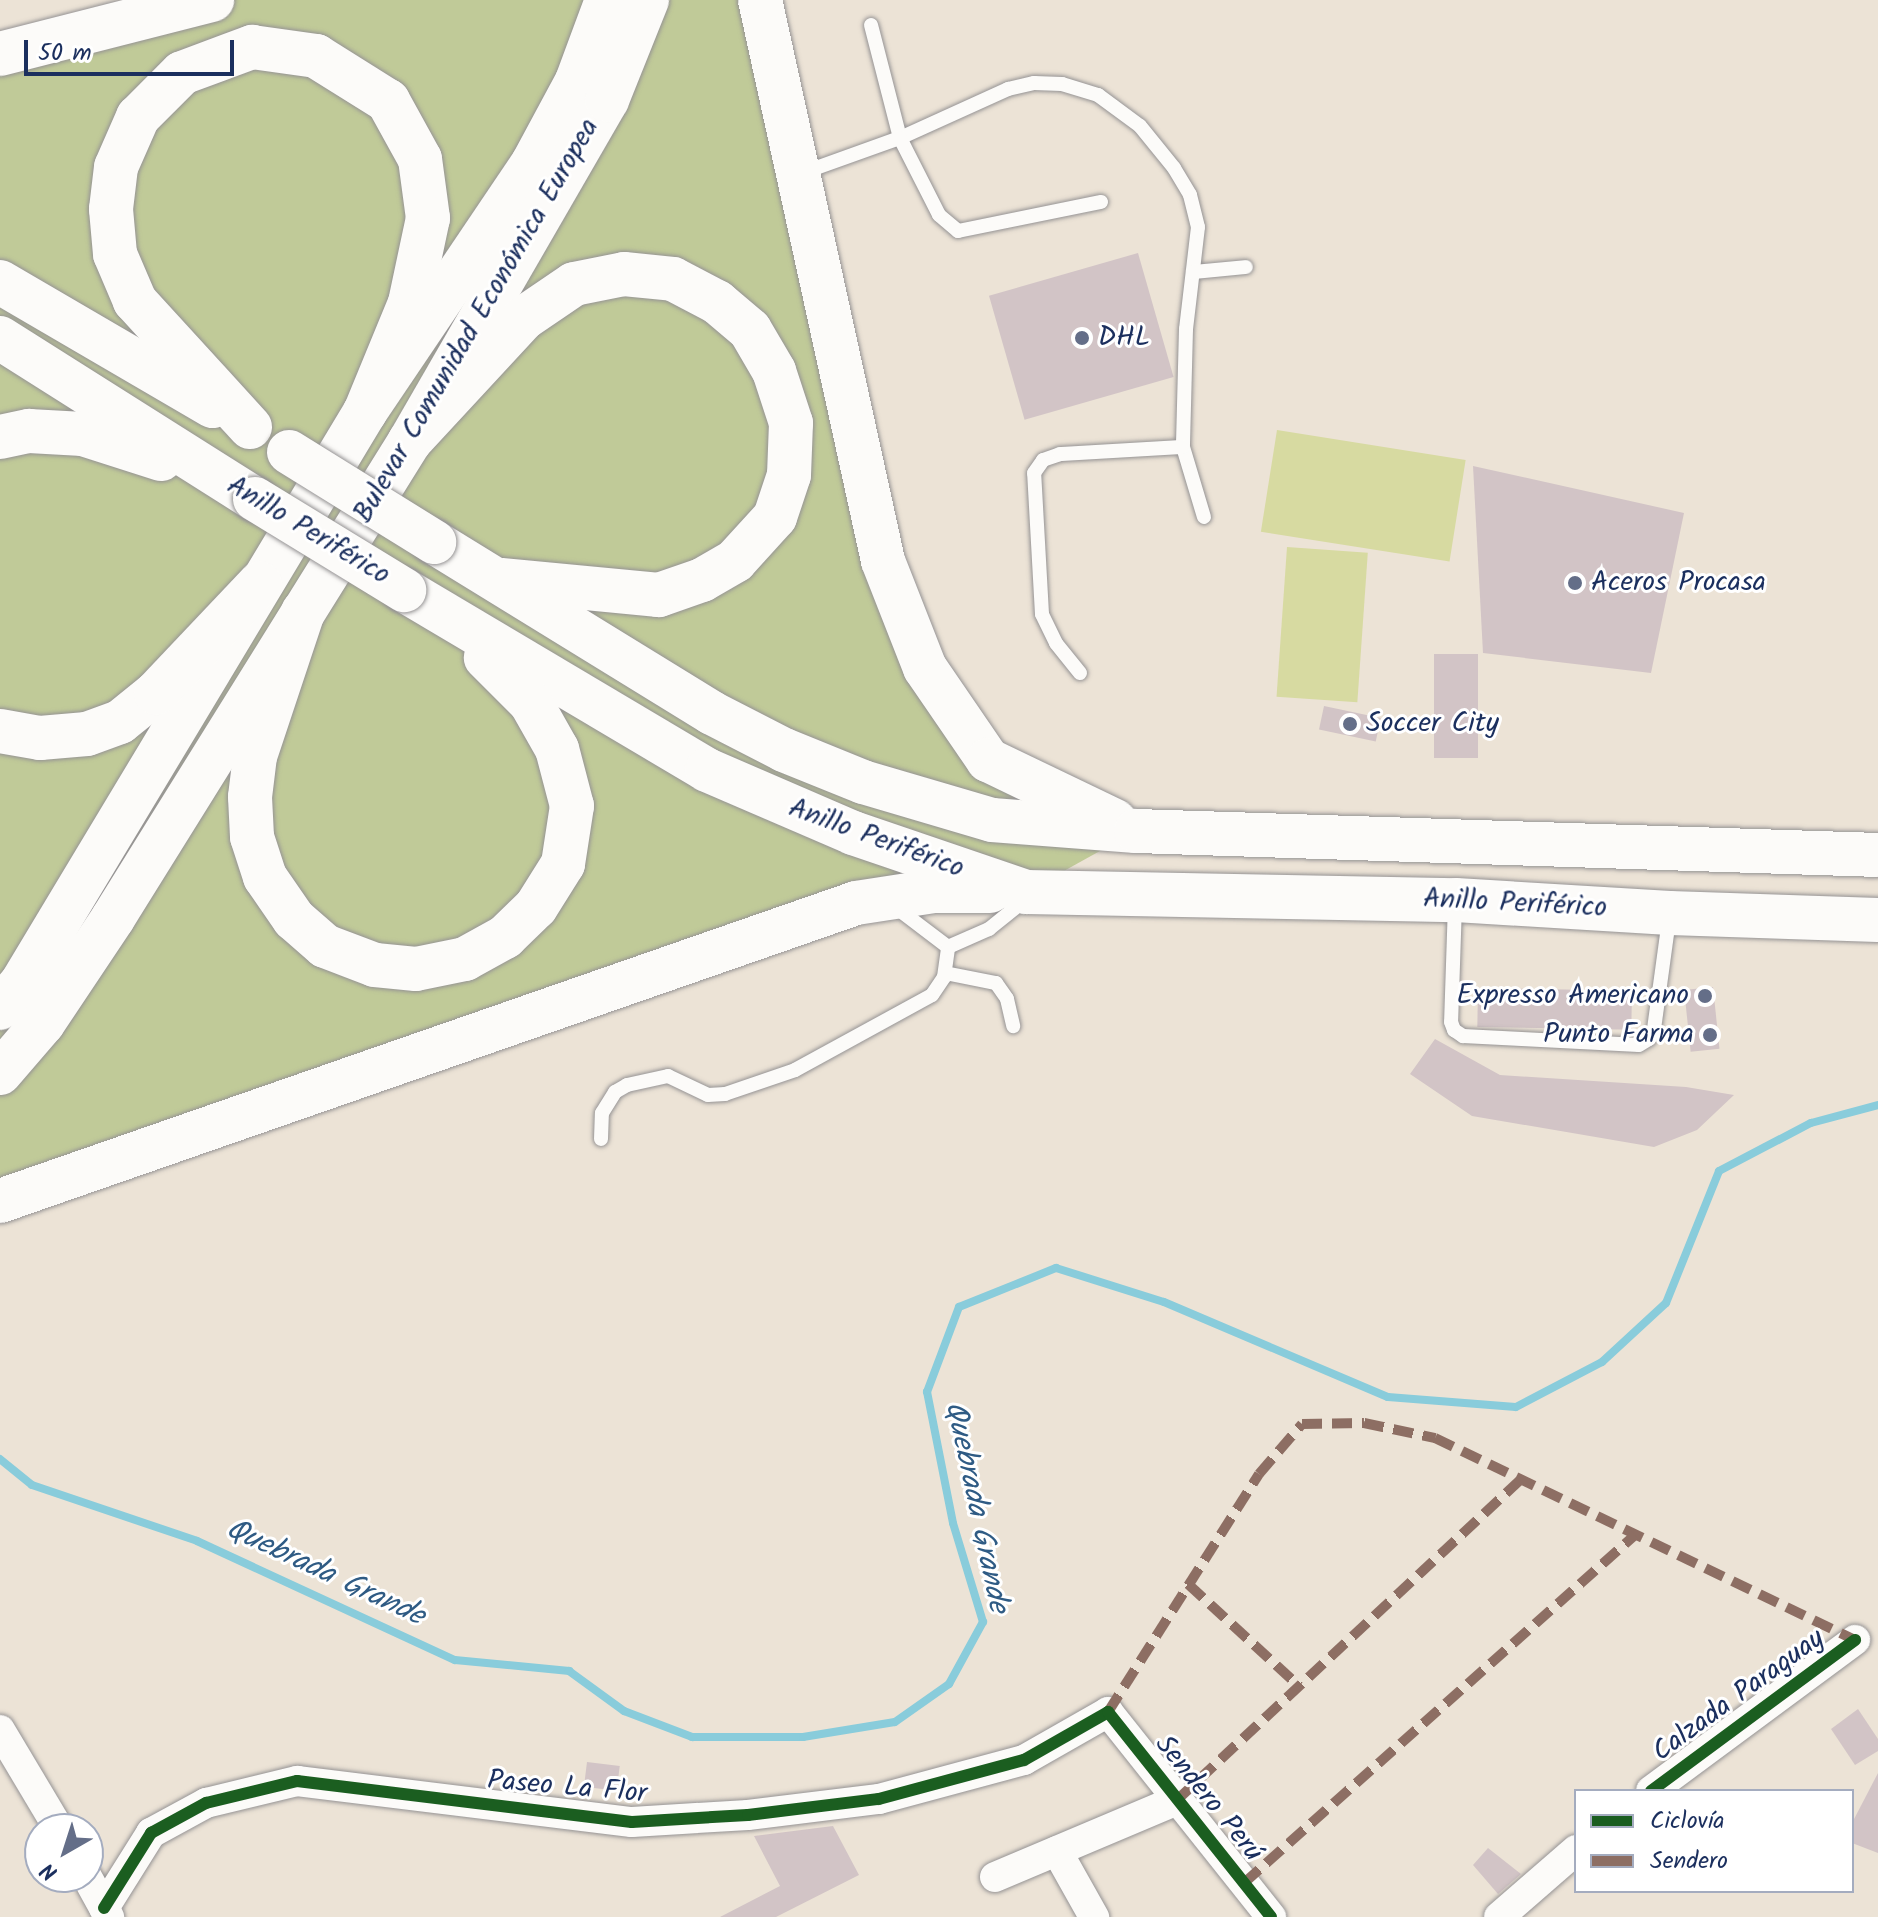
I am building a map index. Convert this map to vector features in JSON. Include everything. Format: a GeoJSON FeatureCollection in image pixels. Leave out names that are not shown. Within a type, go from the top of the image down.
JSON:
{"type":"FeatureCollection","features":[{"type":"Feature","properties":{"kind":"main road"},"geometry":{"type":"LineString","coordinates":[[0,54],[212,0]]}},
{"type":"Feature","properties":{"kind":"main road","name":"Bulevar Comunidad Económica Europea"},"geometry":{"type":"LineString","coordinates":[[0,1008],[21,984],[365,412],[533,163],[577,81],[607,0]]}},
{"type":"Feature","properties":{"kind":"main road","name":"Bulevar Comunidad Económica Europea"},"geometry":{"type":"LineString","coordinates":[[0,1073],[43,1023],[104,931],[410,441],[607,100],[647,0]]}},
{"type":"Feature","properties":{"kind":"main road"},"geometry":{"type":"LineString","coordinates":[[760,0],[883,561],[925,668],[988,760],[1136,831]]}},
{"type":"Feature","properties":{"kind":"main road"},"geometry":{"type":"LineString","coordinates":[[250,427],[135,301],[115,254],[111,209],[116,167],[138,117],[182,73],[252,47],[316,56],[388,101],[420,159],[428,218],[410,303],[365,412]]}},
{"type":"Feature","properties":{"kind":"main road"},"geometry":{"type":"LineString","coordinates":[[410,441],[524,318],[574,284],[624,274],[673,279],[717,302],[750,330],[774,371],[791,423],[789,475],[775,517],[735,561],[702,580],[659,595],[496,579]]}},
{"type":"Feature","properties":{"kind":"main road","name":"Anillo Periférico"},"geometry":{"type":"LineString","coordinates":[[0,282],[250,427],[712,713],[784,750],[863,782],[992,820],[1136,831],[1878,855]]}},
{"type":"Feature","properties":{"kind":"main road","name":"Anillo Periférico"},"geometry":{"type":"LineString","coordinates":[[0,338],[442,614],[707,770],[853,833],[1030,892],[1456,900],[1670,913],[1878,920]]}},
{"type":"Feature","properties":{"kind":"main road"},"geometry":{"type":"LineString","coordinates":[[0,437],[29,431],[83,434],[238,489]]}},
{"type":"Feature","properties":{"kind":"main road"},"geometry":{"type":"LineString","coordinates":[[0,731],[40,738],[87,734],[120,722],[156,693],[260,583]]}},
{"type":"Feature","properties":{"kind":"main road"},"geometry":{"type":"LineString","coordinates":[[303,612],[255,756],[250,797],[252,837],[265,877],[294,919],[325,946],[375,965],[416,969],[465,959],[505,937],[536,907],[563,864],[572,806],[557,749],[531,703],[442,614]]}},
{"type":"Feature","properties":{"kind":"main road"},"geometry":{"type":"LineString","coordinates":[[0,1201],[856,903],[934,891],[1030,892]]}},
{"type":"Feature","properties":{"kind":"street","name":"Calzada Paraguay"},"geometry":{"type":"LineString","coordinates":[[1654,1789],[1855,1640]]}},
{"type":"Feature","properties":{"kind":"street","name":"Sendero Perú"},"geometry":{"type":"LineString","coordinates":[[1108,1712],[1271,1917]]}},
{"type":"Feature","properties":{"kind":"street","name":"Paseo La Flor"},"geometry":{"type":"LineString","coordinates":[[106,1912],[151,1833],[206,1803],[297,1781],[632,1822],[748,1815],[879,1799],[1024,1760],[1108,1712]]}},
{"type":"Feature","properties":{"kind":"street"},"geometry":{"type":"LineString","coordinates":[[0,1730],[49,1813]]}},
{"type":"Feature","properties":{"kind":"street"},"geometry":{"type":"LineString","coordinates":[[995,1877],[1177,1800]]}},
{"type":"Feature","properties":{"kind":"street"},"geometry":{"type":"LineString","coordinates":[[1057,1851],[1094,1917]]}},
{"type":"Feature","properties":{"kind":"street"},"geometry":{"type":"LineString","coordinates":[[1499,1917],[1574,1852]]}},
{"type":"Feature","properties":{"kind":"street","name":"Paseo La Flor"},"geometry":{"type":"LineString","coordinates":[[96,1893],[106,1912]]}},
{"type":"Feature","properties":{"kind":"lane"},"geometry":{"type":"LineString","coordinates":[[871,25],[900,138],[939,215],[958,231],[1101,202]]}},
{"type":"Feature","properties":{"kind":"lane"},"geometry":{"type":"LineString","coordinates":[[798,174],[900,138],[1008,89],[1034,83],[1062,84],[1098,95],[1140,126],[1174,168],[1190,195],[1198,227],[1186,329],[1183,447],[1204,517]]}},
{"type":"Feature","properties":{"kind":"lane"},"geometry":{"type":"LineString","coordinates":[[1193,272],[1246,267]]}},
{"type":"Feature","properties":{"kind":"lane"},"geometry":{"type":"LineString","coordinates":[[1080,673],[1056,643],[1042,614],[1034,473],[1043,460],[1060,454],[1183,447]]}},
{"type":"Feature","properties":{"kind":"lane"},"geometry":{"type":"LineString","coordinates":[[948,947],[989,929],[1030,892]]}},
{"type":"Feature","properties":{"kind":"lane"},"geometry":{"type":"LineString","coordinates":[[885,898],[948,947]]}},
{"type":"Feature","properties":{"kind":"lane"},"geometry":{"type":"LineString","coordinates":[[1456,900],[1451,1022],[1454,1030],[1463,1036],[1639,1045],[1649,1039],[1654,1029],[1670,913]]}},
{"type":"Feature","properties":{"kind":"lane"},"geometry":{"type":"LineString","coordinates":[[601,1139],[602,1113],[615,1092],[627,1085],[675,1076],[715,1096],[795,1070],[932,995],[945,973],[948,947]]}},
{"type":"Feature","properties":{"kind":"lane"},"geometry":{"type":"LineString","coordinates":[[945,973],[996,983],[1007,999],[1013,1026]]}},
{"type":"Feature","properties":{"kind":"green space"},"geometry":{"type":"Polygon","coordinates":[[[212,0],[760,0],[882,561],[988,760],[1136,831],[1026,892],[934,891],[0,1202],[0,54],[212,0]]]}},
{"type":"Feature","properties":{"kind":"green space"},"geometry":{"type":"Polygon","coordinates":[[[1277,430],[1466,460],[1450,562],[1261,532],[1277,430]]]}},
{"type":"Feature","properties":{"kind":"green space"},"geometry":{"type":"Polygon","coordinates":[[[1287,547],[1368,553],[1357,702],[1277,697],[1287,547]]]}},
{"type":"Feature","properties":{"kind":"building","name":"DHL"},"geometry":{"type":"Polygon","coordinates":[[[1138,253],[1174,377],[1025,420],[989,296],[1138,253]]]}},
{"type":"Feature","properties":{"kind":"building","name":"Aceros Procasa"},"geometry":{"type":"Polygon","coordinates":[[[1473,466],[1684,513],[1651,673],[1483,653],[1473,466]]]}},
{"type":"Feature","properties":{"kind":"building"},"geometry":{"type":"Polygon","coordinates":[[[1434,654],[1478,654],[1478,758],[1434,758],[1434,654]]]}},
{"type":"Feature","properties":{"kind":"building","name":"Soccer City"},"geometry":{"type":"Polygon","coordinates":[[[1324,706],[1381,718],[1376,742],[1319,729],[1324,706]]]}},
{"type":"Feature","properties":{"kind":"building"},"geometry":{"type":"Polygon","coordinates":[[[1713,987],[1719,1049],[1691,1052],[1684,990],[1713,987]]]}},
{"type":"Feature","properties":{"kind":"building"},"geometry":{"type":"Polygon","coordinates":[[[1478,988],[1632,991],[1631,1030],[1477,1027],[1478,988]]]}},
{"type":"Feature","properties":{"kind":"building"},"geometry":{"type":"Polygon","coordinates":[[[1435,1039],[1500,1075],[1686,1087],[1734,1095],[1697,1130],[1654,1147],[1472,1116],[1410,1074],[1435,1039]]]}},
{"type":"Feature","properties":{"kind":"building"},"geometry":{"type":"Polygon","coordinates":[[[1858,1709],[1878,1739],[1878,1751],[1855,1765],[1831,1729],[1858,1709]]]}},
{"type":"Feature","properties":{"kind":"building"},"geometry":{"type":"Polygon","coordinates":[[[587,1762],[620,1766],[617,1791],[584,1787],[587,1762]]]}},
{"type":"Feature","properties":{"kind":"building"},"geometry":{"type":"Polygon","coordinates":[[[1878,1773],[1878,1853],[1854,1844],[1854,1819],[1878,1773]]]}},
{"type":"Feature","properties":{"kind":"building"},"geometry":{"type":"Polygon","coordinates":[[[833,1826],[859,1875],[776,1917],[720,1917],[780,1886],[754,1836],[833,1826]]]}},
{"type":"Feature","properties":{"kind":"building"},"geometry":{"type":"Polygon","coordinates":[[[1488,1848],[1521,1874],[1498,1894],[1473,1865],[1488,1848]]]}},
{"type":"Feature","properties":{"kind":"waterway","name":"Quebrada Grande"},"geometry":{"type":"LineString","coordinates":[[0,1459],[32,1485],[197,1541],[455,1660],[569,1671],[624,1711],[692,1737],[803,1737],[895,1722],[949,1684],[983,1622],[953,1523],[927,1392],[959,1307],[1056,1268],[1164,1302],[1388,1397],[1516,1407],[1602,1362],[1666,1303],[1719,1171],[1811,1123],[1878,1105]]}},
{"type":"Feature","properties":{"kind":"marked path"},"geometry":{"type":"LineString","coordinates":[[1108,1712],[1259,1474],[1302,1424],[1364,1423],[1435,1438],[1855,1640]]}},
{"type":"Feature","properties":{"kind":"marked path"},"geometry":{"type":"LineString","coordinates":[[1177,1800],[1520,1480]]}},
{"type":"Feature","properties":{"kind":"marked path"},"geometry":{"type":"LineString","coordinates":[[1244,1883],[1635,1535]]}},
{"type":"Feature","properties":{"kind":"marked path"},"geometry":{"type":"LineString","coordinates":[[1188,1584],[1299,1686]]}},
{"type":"Feature","properties":{"kind":"cycle path"},"geometry":{"type":"LineString","coordinates":[[1654,1789],[1855,1640]]}},
{"type":"Feature","properties":{"kind":"cycle path"},"geometry":{"type":"LineString","coordinates":[[104,1908],[151,1833],[206,1803],[297,1781],[632,1822],[748,1815],[879,1799],[1024,1760],[1108,1712],[1271,1917]]}},
{"type":"Feature","properties":{"kind":"place","name":"DHL"},"geometry":{"type":"Point","coordinates":[1082,338]}},
{"type":"Feature","properties":{"kind":"place","name":"Aceros Procasa"},"geometry":{"type":"Point","coordinates":[1575,583]}},
{"type":"Feature","properties":{"kind":"place","name":"Soccer City"},"geometry":{"type":"Point","coordinates":[1350,724]}},
{"type":"Feature","properties":{"kind":"place","name":"Expresso Americano"},"geometry":{"type":"Point","coordinates":[1705,996]}},
{"type":"Feature","properties":{"kind":"place","name":"Punto Farma"},"geometry":{"type":"Point","coordinates":[1710,1035]}}]}
